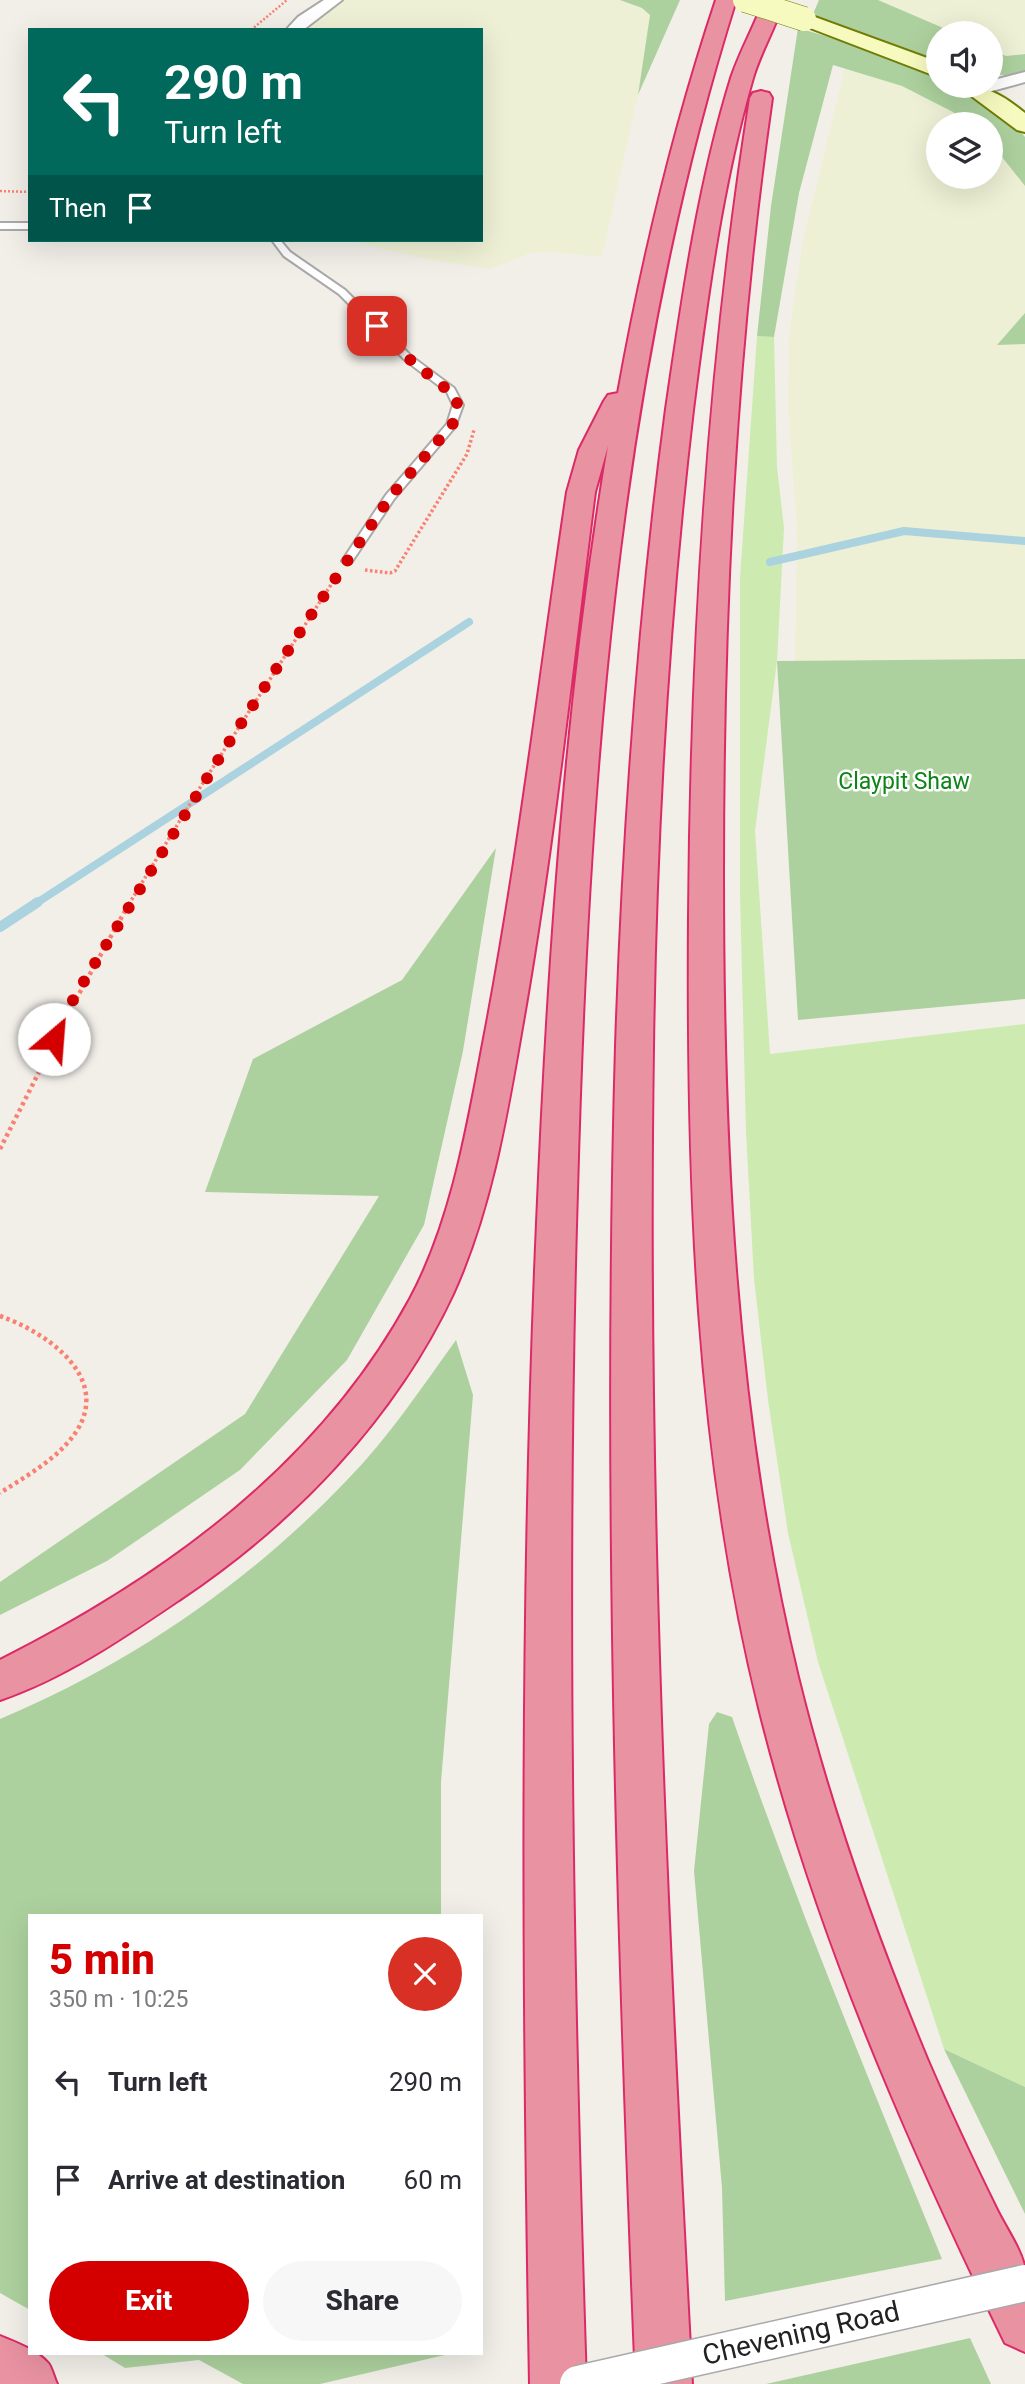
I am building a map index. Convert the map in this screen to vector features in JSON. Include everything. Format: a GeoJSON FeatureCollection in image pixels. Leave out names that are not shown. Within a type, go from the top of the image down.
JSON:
{"type":"FeatureCollection","features":[{"type":"Feature","properties":{"kind":"highway"},"geometry":{"type":"LineString","coordinates":[[558,2384],[548,1842],[549,1545],[556,1229],[566,1003],[587,724],[607,550],[636,361],[679,159],[726,0]]}},
{"type":"Feature","properties":{"kind":"highway"},"geometry":{"type":"LineString","coordinates":[[762,9],[763,86],[742,220],[728,362],[709,684],[705,1076],[714,1290],[724,1395],[739,1506],[761,1621],[793,1744],[835,1879],[887,2024],[932,2131],[1025,2324]]}},
{"type":"Feature","properties":{"kind":"highway"},"geometry":{"type":"LineString","coordinates":[[664,2384],[640,1845],[633,1566],[632,1139],[642,807],[661,570],[681,398],[698,285],[725,151],[762,9]]}},
{"type":"Feature","properties":{"kind":"highway"},"geometry":{"type":"LineString","coordinates":[[0,1681],[42,1661],[144,1603],[239,1532],[307,1467],[351,1418],[401,1348],[430,1298],[466,1203],[507,1017],[536,837],[582,492],[593,450],[636,361]]}},
{"type":"Feature","properties":{"kind":"highway"},"geometry":{"type":"LineString","coordinates":[[0,2364],[29,2384]]}},
{"type":"Feature","properties":{"kind":"main road"},"geometry":{"type":"LineString","coordinates":[[762,9],[804,19],[926,65]]}},
{"type":"Feature","properties":{"kind":"main road"},"geometry":{"type":"LineString","coordinates":[[987,98],[1025,125]]}},
{"type":"Feature","properties":{"kind":"street"},"geometry":{"type":"LineString","coordinates":[[296,28],[303,20],[334,0]]}},
{"type":"Feature","properties":{"kind":"street"},"geometry":{"type":"LineString","coordinates":[[1003,82],[1025,77]]}},
{"type":"Feature","properties":{"kind":"street","name":"Chevening Road"},"geometry":{"type":"LineString","coordinates":[[578,2384],[1025,2283]]}},
{"type":"Feature","properties":{"kind":"lane"},"geometry":{"type":"LineString","coordinates":[[0,226],[28,226]]}},
{"type":"Feature","properties":{"kind":"lane"},"geometry":{"type":"LineString","coordinates":[[277,242],[286,254],[342,292],[408,358],[451,390],[458,409],[452,425],[390,497],[345,564]]}},
{"type":"Feature","properties":{"kind":"path"},"geometry":{"type":"LineString","coordinates":[[253,28],[288,0]]}},
{"type":"Feature","properties":{"kind":"path"},"geometry":{"type":"LineString","coordinates":[[0,191],[28,192]]}},
{"type":"Feature","properties":{"kind":"path"},"geometry":{"type":"LineString","coordinates":[[0,1149],[74,998],[204,783],[345,564],[390,573],[395,571],[461,464],[474,438],[471,416],[458,409]]}},
{"type":"Feature","properties":{"kind":"path"},"geometry":{"type":"LineString","coordinates":[[0,1316],[17,1321],[65,1354],[79,1372],[86,1393],[86,1415],[78,1431],[63,1447],[0,1493]]}},
{"type":"Feature","properties":{"kind":"green space"},"geometry":{"type":"Polygon","coordinates":[[[345,0],[620,0],[642,8],[650,15],[638,95],[602,257],[552,252],[531,253],[490,269],[426,259],[357,242],[483,242],[483,28],[305,28],[322,12],[345,0]]]}},
{"type":"Feature","properties":{"kind":"green space"},"geometry":{"type":"Polygon","coordinates":[[[620,0],[680,0],[638,95],[650,15],[642,8],[620,0]]]}},
{"type":"Feature","properties":{"kind":"green space"},"geometry":{"type":"Polygon","coordinates":[[[819,0],[878,0],[927,21],[926,56],[813,14],[819,0]]]}},
{"type":"Feature","properties":{"kind":"green space"},"geometry":{"type":"Polygon","coordinates":[[[878,0],[1025,0],[1025,53],[1003,55],[1003,21],[927,21],[878,0]]]}},
{"type":"Feature","properties":{"kind":"green space"},"geometry":{"type":"Polygon","coordinates":[[[798,28],[853,44],[926,72],[926,98],[974,98],[997,112],[953,112],[902,86],[833,65],[799,193],[774,337],[757,336],[771,206],[798,28]]]}},
{"type":"Feature","properties":{"kind":"green space"},"geometry":{"type":"Polygon","coordinates":[[[1025,54],[1025,73],[1003,75],[1003,55],[1025,54]]]}},
{"type":"Feature","properties":{"kind":"green space"},"geometry":{"type":"Polygon","coordinates":[[[845,68],[902,86],[953,112],[926,112],[926,189],[1003,189],[1003,158],[1025,186],[1025,313],[998,344],[1025,344],[1025,659],[795,661],[797,529],[788,408],[789,334],[803,240],[845,68]]]}},
{"type":"Feature","properties":{"kind":"green space"},"geometry":{"type":"Polygon","coordinates":[[[1003,117],[1025,137],[1025,186],[1003,158],[1003,117]]]}},
{"type":"Feature","properties":{"kind":"green space"},"geometry":{"type":"Polygon","coordinates":[[[1025,313],[1025,344],[997,345],[1025,313]]]}},
{"type":"Feature","properties":{"kind":"green space"},"geometry":{"type":"Polygon","coordinates":[[[757,336],[774,337],[777,467],[784,528],[777,661],[755,831],[770,1054],[1025,1024],[1025,2087],[944,2049],[818,1662],[788,1533],[768,1400],[754,1279],[746,1132],[740,895],[740,578],[757,336]]]}},
{"type":"Feature","properties":{"kind":"green space","name":"Claypit Shaw"},"geometry":{"type":"Polygon","coordinates":[[[1025,659],[1025,999],[798,1020],[777,661],[1025,659]]]}},
{"type":"Feature","properties":{"kind":"green space"},"geometry":{"type":"Polygon","coordinates":[[[496,848],[463,1051],[424,1225],[347,1360],[240,1470],[107,1561],[0,1615],[0,1582],[245,1414],[379,1196],[205,1192],[253,1059],[402,980],[496,848]]]}},
{"type":"Feature","properties":{"kind":"green space"},"geometry":{"type":"Polygon","coordinates":[[[456,1340],[473,1395],[441,1782],[441,1914],[28,1914],[28,2309],[0,2293],[0,1719],[96,1673],[142,1646],[229,1586],[310,1517],[363,1463],[405,1411],[456,1340]]]}},
{"type":"Feature","properties":{"kind":"green space"},"geometry":{"type":"Polygon","coordinates":[[[717,1712],[732,1717],[807,1922],[942,2259],[725,2301],[722,2188],[694,1871],[709,1724],[717,1712]]]}},
{"type":"Feature","properties":{"kind":"green space"},"geometry":{"type":"Polygon","coordinates":[[[944,2049],[1025,2087],[1025,2214],[944,2049]]]}},
{"type":"Feature","properties":{"kind":"green space"},"geometry":{"type":"Polygon","coordinates":[[[970,2338],[991,2384],[766,2384],[970,2338]]]}},
{"type":"Feature","properties":{"kind":"green space"},"geometry":{"type":"Polygon","coordinates":[[[104,2355],[445,2355],[320,2384],[243,2384],[199,2360],[125,2368],[104,2355]]]}},
{"type":"Feature","properties":{"kind":"waterway"},"geometry":{"type":"LineString","coordinates":[[770,562],[904,531],[1025,541]]}},
{"type":"Feature","properties":{"kind":"waterway"},"geometry":{"type":"LineString","coordinates":[[35,904],[469,622]]}},
{"type":"Feature","properties":{"kind":"waterway"},"geometry":{"type":"LineString","coordinates":[[0,927],[38,902]]}},
{"type":"Feature","properties":{"kind":"route"},"geometry":{"type":"LineString","coordinates":[[54,1039],[74,998],[226,747],[313,612],[390,497],[457,416],[458,405],[451,390],[418,367],[377,326]]}}]}
